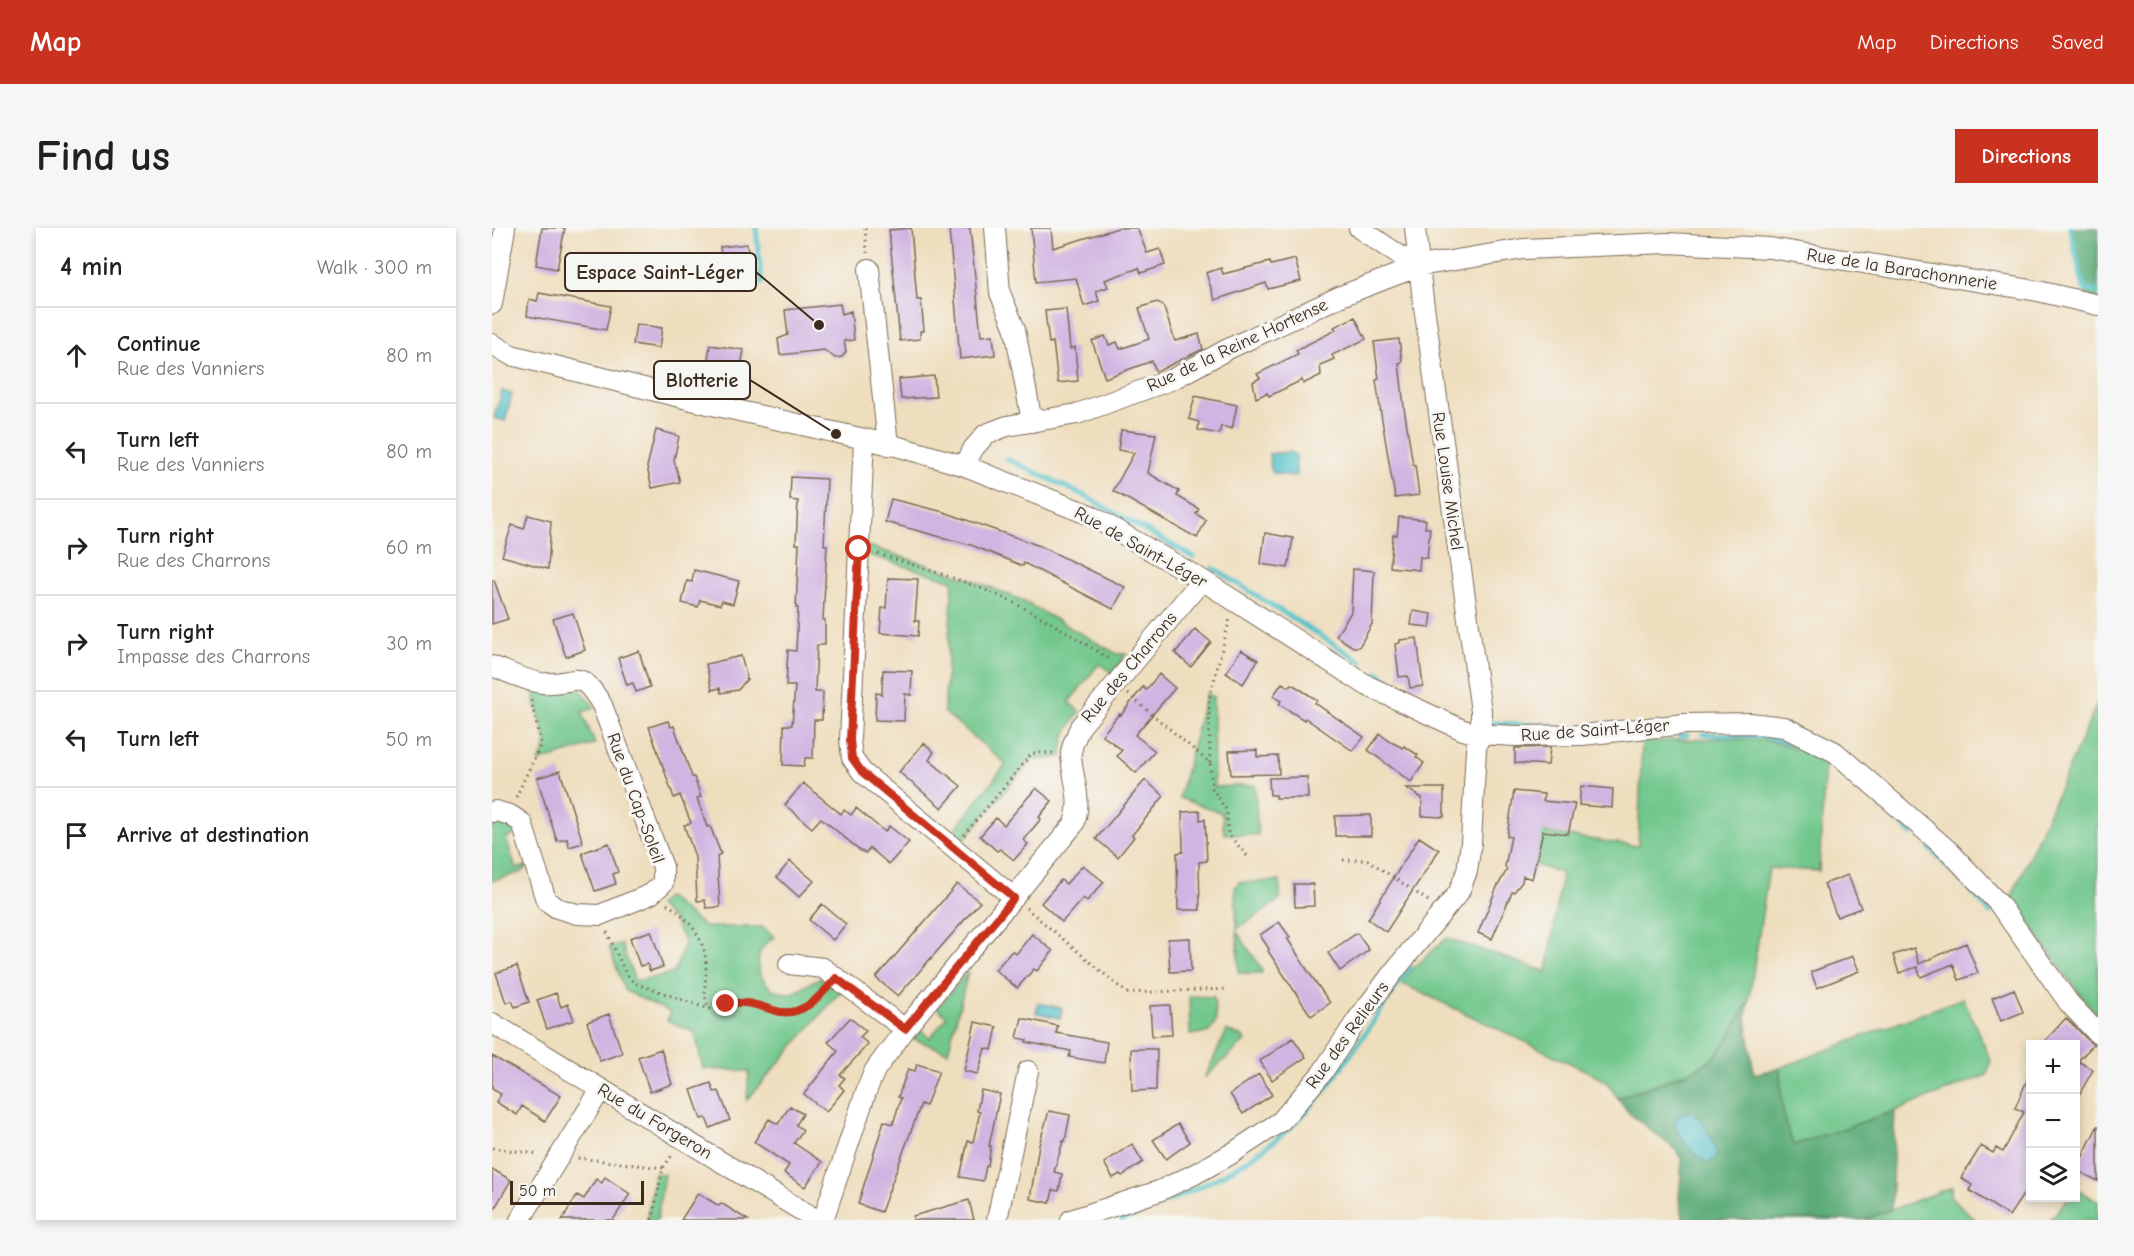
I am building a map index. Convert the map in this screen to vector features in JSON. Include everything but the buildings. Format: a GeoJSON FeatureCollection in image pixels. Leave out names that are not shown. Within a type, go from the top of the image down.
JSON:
{"type":"FeatureCollection","features":[{"type":"Feature","properties":{"kind":"street"},"geometry":{"type":"LineString","coordinates":[[492,304],[506,228]]}},
{"type":"Feature","properties":{"kind":"street"},"geometry":{"type":"LineString","coordinates":[[995,228],[1000,293],[1015,329],[1032,422]]}},
{"type":"Feature","properties":{"kind":"street"},"geometry":{"type":"LineString","coordinates":[[1359,228],[1409,262],[1419,266]]}},
{"type":"Feature","properties":{"kind":"street","name":"Rue Louise Michel"},"geometry":{"type":"LineString","coordinates":[[1415,228],[1481,711],[1479,734]]}},
{"type":"Feature","properties":{"kind":"street","name":"Rue de la Barachonnerie"},"geometry":{"type":"LineString","coordinates":[[1419,266],[1523,249],[1569,246],[1667,243],[1770,248],[2038,291],[2098,305]]}},
{"type":"Feature","properties":{"kind":"street","name":"Rue de la Reine Hortense"},"geometry":{"type":"LineString","coordinates":[[964,466],[973,449],[986,434],[1007,426],[1077,414],[1173,379],[1228,349],[1341,296],[1419,266]]}},
{"type":"Feature","properties":{"kind":"street"},"geometry":{"type":"LineString","coordinates":[[869,269],[888,445]]}},
{"type":"Feature","properties":{"kind":"street","name":"Rue de Saint-Léger"},"geometry":{"type":"LineString","coordinates":[[492,344],[511,355],[888,445],[964,466],[1090,515],[1202,580],[1368,686],[1463,730],[1479,734],[1516,736],[1582,735],[1685,724],[1750,723],[1784,727],[1835,752],[1950,852],[1999,904],[2069,1004],[2098,1034]]}},
{"type":"Feature","properties":{"kind":"street"},"geometry":{"type":"LineString","coordinates":[[864,440],[850,740],[852,758],[862,772],[1014,898]]}},
{"type":"Feature","properties":{"kind":"street","name":"Rue des Charrons"},"geometry":{"type":"LineString","coordinates":[[1071,752],[1080,727],[1202,580]]}},
{"type":"Feature","properties":{"kind":"street","name":"Rue du Cap-Soleil"},"geometry":{"type":"LineString","coordinates":[[492,666],[542,683],[574,679],[585,682],[602,705],[663,867],[663,883],[651,894]]}},
{"type":"Feature","properties":{"kind":"street","name":"Rue des Relieurs"},"geometry":{"type":"LineString","coordinates":[[1071,1220],[1159,1191],[1193,1175],[1281,1121],[1322,1073],[1357,1020],[1460,892],[1467,871],[1472,843],[1476,749],[1479,734]]}},
{"type":"Feature","properties":{"kind":"street"},"geometry":{"type":"LineString","coordinates":[[823,1220],[875,1070],[905,1029],[1074,824],[1078,811],[1078,793],[1071,752]]}},
{"type":"Feature","properties":{"kind":"street"},"geometry":{"type":"LineString","coordinates":[[501,814],[522,823],[546,900],[557,908],[577,914],[600,915],[651,894]]}},
{"type":"Feature","properties":{"kind":"street"},"geometry":{"type":"LineString","coordinates":[[789,964],[823,968],[905,1029]]}},
{"type":"Feature","properties":{"kind":"street","name":"Rue du Forgeron"},"geometry":{"type":"LineString","coordinates":[[492,1023],[817,1220]]}},
{"type":"Feature","properties":{"kind":"street"},"geometry":{"type":"LineString","coordinates":[[997,1220],[1028,1071]]}},
{"type":"Feature","properties":{"kind":"street"},"geometry":{"type":"LineString","coordinates":[[520,1220],[601,1089]]}},
{"type":"Feature","properties":{"kind":"path"},"geometry":{"type":"LineString","coordinates":[[865,228],[869,269]]}},
{"type":"Feature","properties":{"kind":"path"},"geometry":{"type":"LineString","coordinates":[[859,549],[961,580],[1018,605],[1058,626],[1121,677],[1210,763]]}},
{"type":"Feature","properties":{"kind":"path"},"geometry":{"type":"LineString","coordinates":[[1234,601],[1209,700],[1210,763],[1212,788],[1227,811],[1228,834],[1250,858]]}},
{"type":"Feature","properties":{"kind":"path"},"geometry":{"type":"LineString","coordinates":[[501,814],[520,787],[541,744],[529,693],[529,680]]}},
{"type":"Feature","properties":{"kind":"path"},"geometry":{"type":"LineString","coordinates":[[955,849],[1032,753],[1071,752]]}},
{"type":"Feature","properties":{"kind":"path"},"geometry":{"type":"LineString","coordinates":[[1343,860],[1368,860],[1444,911]]}},
{"type":"Feature","properties":{"kind":"path"},"geometry":{"type":"LineString","coordinates":[[651,894],[684,917],[701,943],[706,965],[704,991],[709,1009]]}},
{"type":"Feature","properties":{"kind":"path"},"geometry":{"type":"LineString","coordinates":[[1014,898],[1127,993],[1228,989]]}},
{"type":"Feature","properties":{"kind":"path"},"geometry":{"type":"LineString","coordinates":[[600,915],[625,972],[634,983],[709,1009],[748,1002],[781,1012],[792,1012],[812,1003],[836,978]]}},
{"type":"Feature","properties":{"kind":"path"},"geometry":{"type":"LineString","coordinates":[[652,1220],[663,1168]]}},
{"type":"Feature","properties":{"kind":"green space"},"geometry":{"type":"Polygon","coordinates":[[[2071,228],[2098,228],[2098,305],[2087,302],[2071,228]]]}},
{"type":"Feature","properties":{"kind":"green space"},"geometry":{"type":"Polygon","coordinates":[[[868,546],[968,578],[1021,600],[1117,654],[1126,654],[1112,673],[1099,664],[1069,702],[1080,712],[1066,733],[1062,757],[1031,760],[962,842],[952,833],[1006,764],[944,712],[953,581],[868,555],[868,546]]]}},
{"type":"Feature","properties":{"kind":"green space"},"geometry":{"type":"Polygon","coordinates":[[[532,689],[581,690],[595,708],[582,712],[595,744],[538,762],[544,752],[546,741],[532,689]]]}},
{"type":"Feature","properties":{"kind":"green space"},"geometry":{"type":"Polygon","coordinates":[[[1206,693],[1213,697],[1214,787],[1255,785],[1258,835],[1224,834],[1222,813],[1179,798],[1206,693]]]}},
{"type":"Feature","properties":{"kind":"green space"},"geometry":{"type":"Polygon","coordinates":[[[2098,702],[2098,1016],[2011,898],[2098,702]]]}},
{"type":"Feature","properties":{"kind":"green space"},"geometry":{"type":"Polygon","coordinates":[[[1720,738],[1763,740],[1825,759],[1819,871],[1769,868],[1749,1000],[1728,1040],[1712,1059],[1695,1069],[1618,1098],[1607,1083],[1591,1073],[1401,983],[1410,971],[1447,938],[1547,972],[1562,873],[1535,865],[1538,854],[1528,851],[1534,831],[1638,846],[1642,742],[1720,738]]]}},
{"type":"Feature","properties":{"kind":"green space"},"geometry":{"type":"Polygon","coordinates":[[[492,821],[506,822],[519,833],[506,838],[516,869],[529,865],[522,872],[492,881],[492,821]]]}},
{"type":"Feature","properties":{"kind":"green space"},"geometry":{"type":"Polygon","coordinates":[[[1280,881],[1280,900],[1237,929],[1235,888],[1239,882],[1280,881]]]}},
{"type":"Feature","properties":{"kind":"green space"},"geometry":{"type":"Polygon","coordinates":[[[667,897],[705,927],[763,927],[774,937],[761,950],[758,965],[763,979],[773,989],[793,993],[820,978],[841,991],[747,1100],[749,1071],[703,1069],[695,1033],[667,1020],[670,1012],[625,991],[609,947],[621,944],[635,981],[674,973],[685,943],[674,921],[658,906],[667,897]]]}},
{"type":"Feature","properties":{"kind":"green space"},"geometry":{"type":"Polygon","coordinates":[[[1237,932],[1262,969],[1262,973],[1239,973],[1237,932]]]}},
{"type":"Feature","properties":{"kind":"green space"},"geometry":{"type":"Polygon","coordinates":[[[968,972],[948,1052],[913,1039],[920,1029],[930,1038],[947,1017],[937,1008],[968,972]]]}},
{"type":"Feature","properties":{"kind":"green space"},"geometry":{"type":"Polygon","coordinates":[[[1189,996],[1214,997],[1216,1021],[1210,1032],[1190,1035],[1189,996]]]}},
{"type":"Feature","properties":{"kind":"green space"},"geometry":{"type":"Polygon","coordinates":[[[1963,998],[1991,1061],[1987,1075],[1895,1111],[1794,1145],[1784,1117],[1780,1068],[1963,998]]]}},
{"type":"Feature","properties":{"kind":"green space"},"geometry":{"type":"Polygon","coordinates":[[[1749,1000],[1746,1018],[1754,1074],[1780,1068],[1784,1117],[1794,1145],[1895,1111],[1891,1209],[1864,1220],[1684,1220],[1679,1199],[1682,1161],[1676,1150],[1629,1113],[1618,1098],[1681,1075],[1712,1059],[1728,1039],[1749,1000]]]}},
{"type":"Feature","properties":{"kind":"green space"},"geometry":{"type":"Polygon","coordinates":[[[1227,1031],[1243,1037],[1245,1041],[1204,1078],[1227,1031]]]}},
{"type":"Feature","properties":{"kind":"green space"},"geometry":{"type":"Polygon","coordinates":[[[654,1173],[664,1174],[657,1220],[647,1220],[654,1173]]]}},
{"type":"Feature","properties":{"kind":"green space"},"geometry":{"type":"Polygon","coordinates":[[[1952,1187],[1950,1196],[1976,1220],[1864,1220],[1952,1187]]]}},
{"type":"Feature","properties":{"kind":"green space"},"geometry":{"type":"Polygon","coordinates":[[[2080,1191],[2098,1201],[2098,1220],[2050,1220],[2065,1202],[2080,1202],[2080,1191]]]}},
{"type":"Feature","properties":{"kind":"water"},"geometry":{"type":"Polygon","coordinates":[[[502,391],[512,394],[505,421],[494,418],[502,391]]]}},
{"type":"Feature","properties":{"kind":"water"},"geometry":{"type":"Polygon","coordinates":[[[1291,452],[1296,456],[1296,475],[1273,473],[1269,454],[1291,452]]]}},
{"type":"Feature","properties":{"kind":"water"},"geometry":{"type":"Polygon","coordinates":[[[1038,1003],[1062,1008],[1060,1018],[1036,1013],[1038,1003]]]}},
{"type":"Feature","properties":{"kind":"water"},"geometry":{"type":"Polygon","coordinates":[[[1691,1111],[1704,1126],[1717,1153],[1717,1158],[1708,1163],[1688,1146],[1674,1124],[1679,1114],[1691,1111]]]}},
{"type":"Feature","properties":{"kind":"waterway"},"geometry":{"type":"LineString","coordinates":[[756,228],[762,283]]}},
{"type":"Feature","properties":{"kind":"waterway"},"geometry":{"type":"LineString","coordinates":[[2070,228],[2084,289],[2098,292]]}},
{"type":"Feature","properties":{"kind":"waterway"},"geometry":{"type":"LineString","coordinates":[[1007,459],[1083,495],[1193,557]]}},
{"type":"Feature","properties":{"kind":"waterway"},"geometry":{"type":"LineString","coordinates":[[1213,568],[1362,662]]}},
{"type":"Feature","properties":{"kind":"waterway"},"geometry":{"type":"LineString","coordinates":[[1378,672],[1388,680]]}},
{"type":"Feature","properties":{"kind":"waterway"},"geometry":{"type":"LineString","coordinates":[[1404,690],[1420,700]]}},
{"type":"Feature","properties":{"kind":"waterway"},"geometry":{"type":"LineString","coordinates":[[1493,723],[1550,726]]}},
{"type":"Feature","properties":{"kind":"waterway"},"geometry":{"type":"LineString","coordinates":[[1703,734],[1763,736],[1802,746]]}},
{"type":"Feature","properties":{"kind":"waterway"},"geometry":{"type":"LineString","coordinates":[[1679,736],[1687,735]]}},
{"type":"Feature","properties":{"kind":"waterway"},"geometry":{"type":"LineString","coordinates":[[1872,797],[1912,834]]}},
{"type":"Feature","properties":{"kind":"waterway"},"geometry":{"type":"LineString","coordinates":[[1930,849],[1990,913]]}},
{"type":"Feature","properties":{"kind":"waterway"},"geometry":{"type":"LineString","coordinates":[[1122,1220],[1206,1184],[1258,1153],[1282,1135],[1324,1091],[1410,967]]}},
{"type":"Feature","properties":{"kind":"place","name":"Espace Saint-Léger"},"geometry":{"type":"Point","coordinates":[819,325]}},
{"type":"Feature","properties":{"kind":"place","name":"Blotterie"},"geometry":{"type":"Point","coordinates":[836,434]}},
{"type":"Feature","properties":{"kind":"route"},"geometry":{"type":"LineString","coordinates":[[726,1004],[748,1002],[773,1011],[792,1012],[812,1003],[836,978],[905,1029],[1014,898],[862,772],[852,758],[850,740],[859,549]]}}]}
